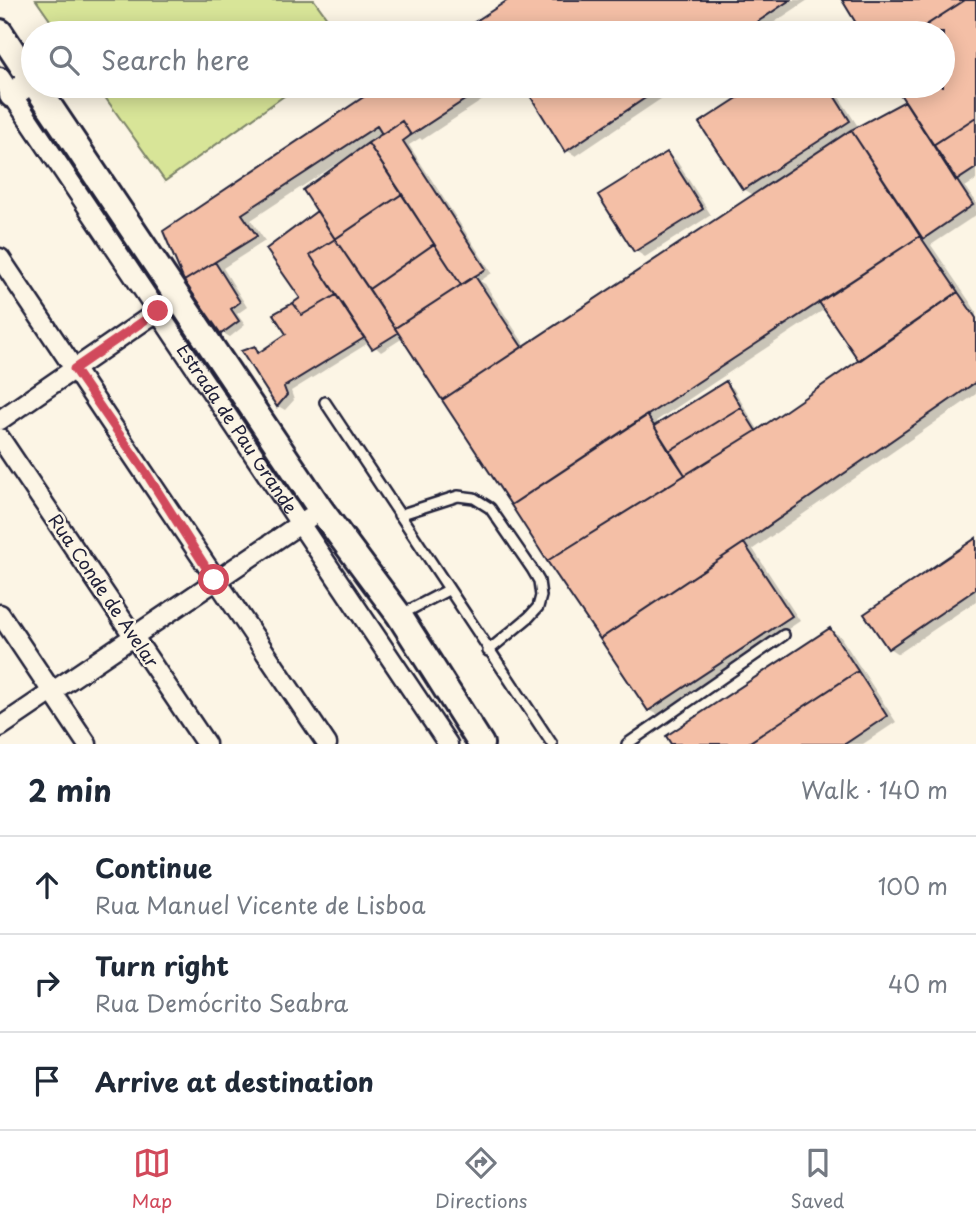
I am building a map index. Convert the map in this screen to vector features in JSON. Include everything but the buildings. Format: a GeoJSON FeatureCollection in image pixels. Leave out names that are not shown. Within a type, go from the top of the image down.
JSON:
{"type":"FeatureCollection","features":[{"type":"Feature","properties":{"kind":"street","name":"Estrada de Pau Grande"},"geometry":{"type":"LineString","coordinates":[[0,32],[21,63]]}},
{"type":"Feature","properties":{"kind":"street","name":"Estrada de Pau Grande"},"geometry":{"type":"LineString","coordinates":[[6,86],[399,615],[475,735]]}},
{"type":"Feature","properties":{"kind":"street","name":"Estrada de Pau Grande"},"geometry":{"type":"LineString","coordinates":[[44,98],[299,523],[445,743]]}},
{"type":"Feature","properties":{"kind":"street"},"geometry":{"type":"LineString","coordinates":[[0,258],[146,473],[214,580],[327,744]]}},
{"type":"Feature","properties":{"kind":"street"},"geometry":{"type":"LineString","coordinates":[[0,420],[168,305]]}},
{"type":"Feature","properties":{"kind":"street","name":"Rua Conde de Avelar"},"geometry":{"type":"LineString","coordinates":[[0,438],[206,744]]}},
{"type":"Feature","properties":{"kind":"street"},"geometry":{"type":"LineString","coordinates":[[0,727],[321,510]]}},
{"type":"Feature","properties":{"kind":"street"},"geometry":{"type":"LineString","coordinates":[[0,614],[87,744]]}},
{"type":"Feature","properties":{"kind":"street"},"geometry":{"type":"LineString","coordinates":[[445,743],[475,735]]}},
{"type":"Feature","properties":{"kind":"lane"},"geometry":{"type":"LineString","coordinates":[[325,402],[552,744]]}},
{"type":"Feature","properties":{"kind":"lane"},"geometry":{"type":"LineString","coordinates":[[399,515],[458,496],[474,498],[490,508],[532,569],[539,581],[541,596],[538,607],[488,651]]}},
{"type":"Feature","properties":{"kind":"lane"},"geometry":{"type":"LineString","coordinates":[[399,615],[448,590]]}},
{"type":"Feature","properties":{"kind":"lane"},"geometry":{"type":"LineString","coordinates":[[627,744],[784,635]]}},
{"type":"Feature","properties":{"kind":"green space"},"geometry":{"type":"Polygon","coordinates":[[[36,0],[314,0],[329,21],[51,21],[36,0]]]}},
{"type":"Feature","properties":{"kind":"green space"},"geometry":{"type":"Polygon","coordinates":[[[106,98],[281,98],[165,181],[106,98]]]}},
{"type":"Feature","properties":{"kind":"route"},"geometry":{"type":"LineString","coordinates":[[158,311],[74,369],[146,473],[214,580]]}}]}
